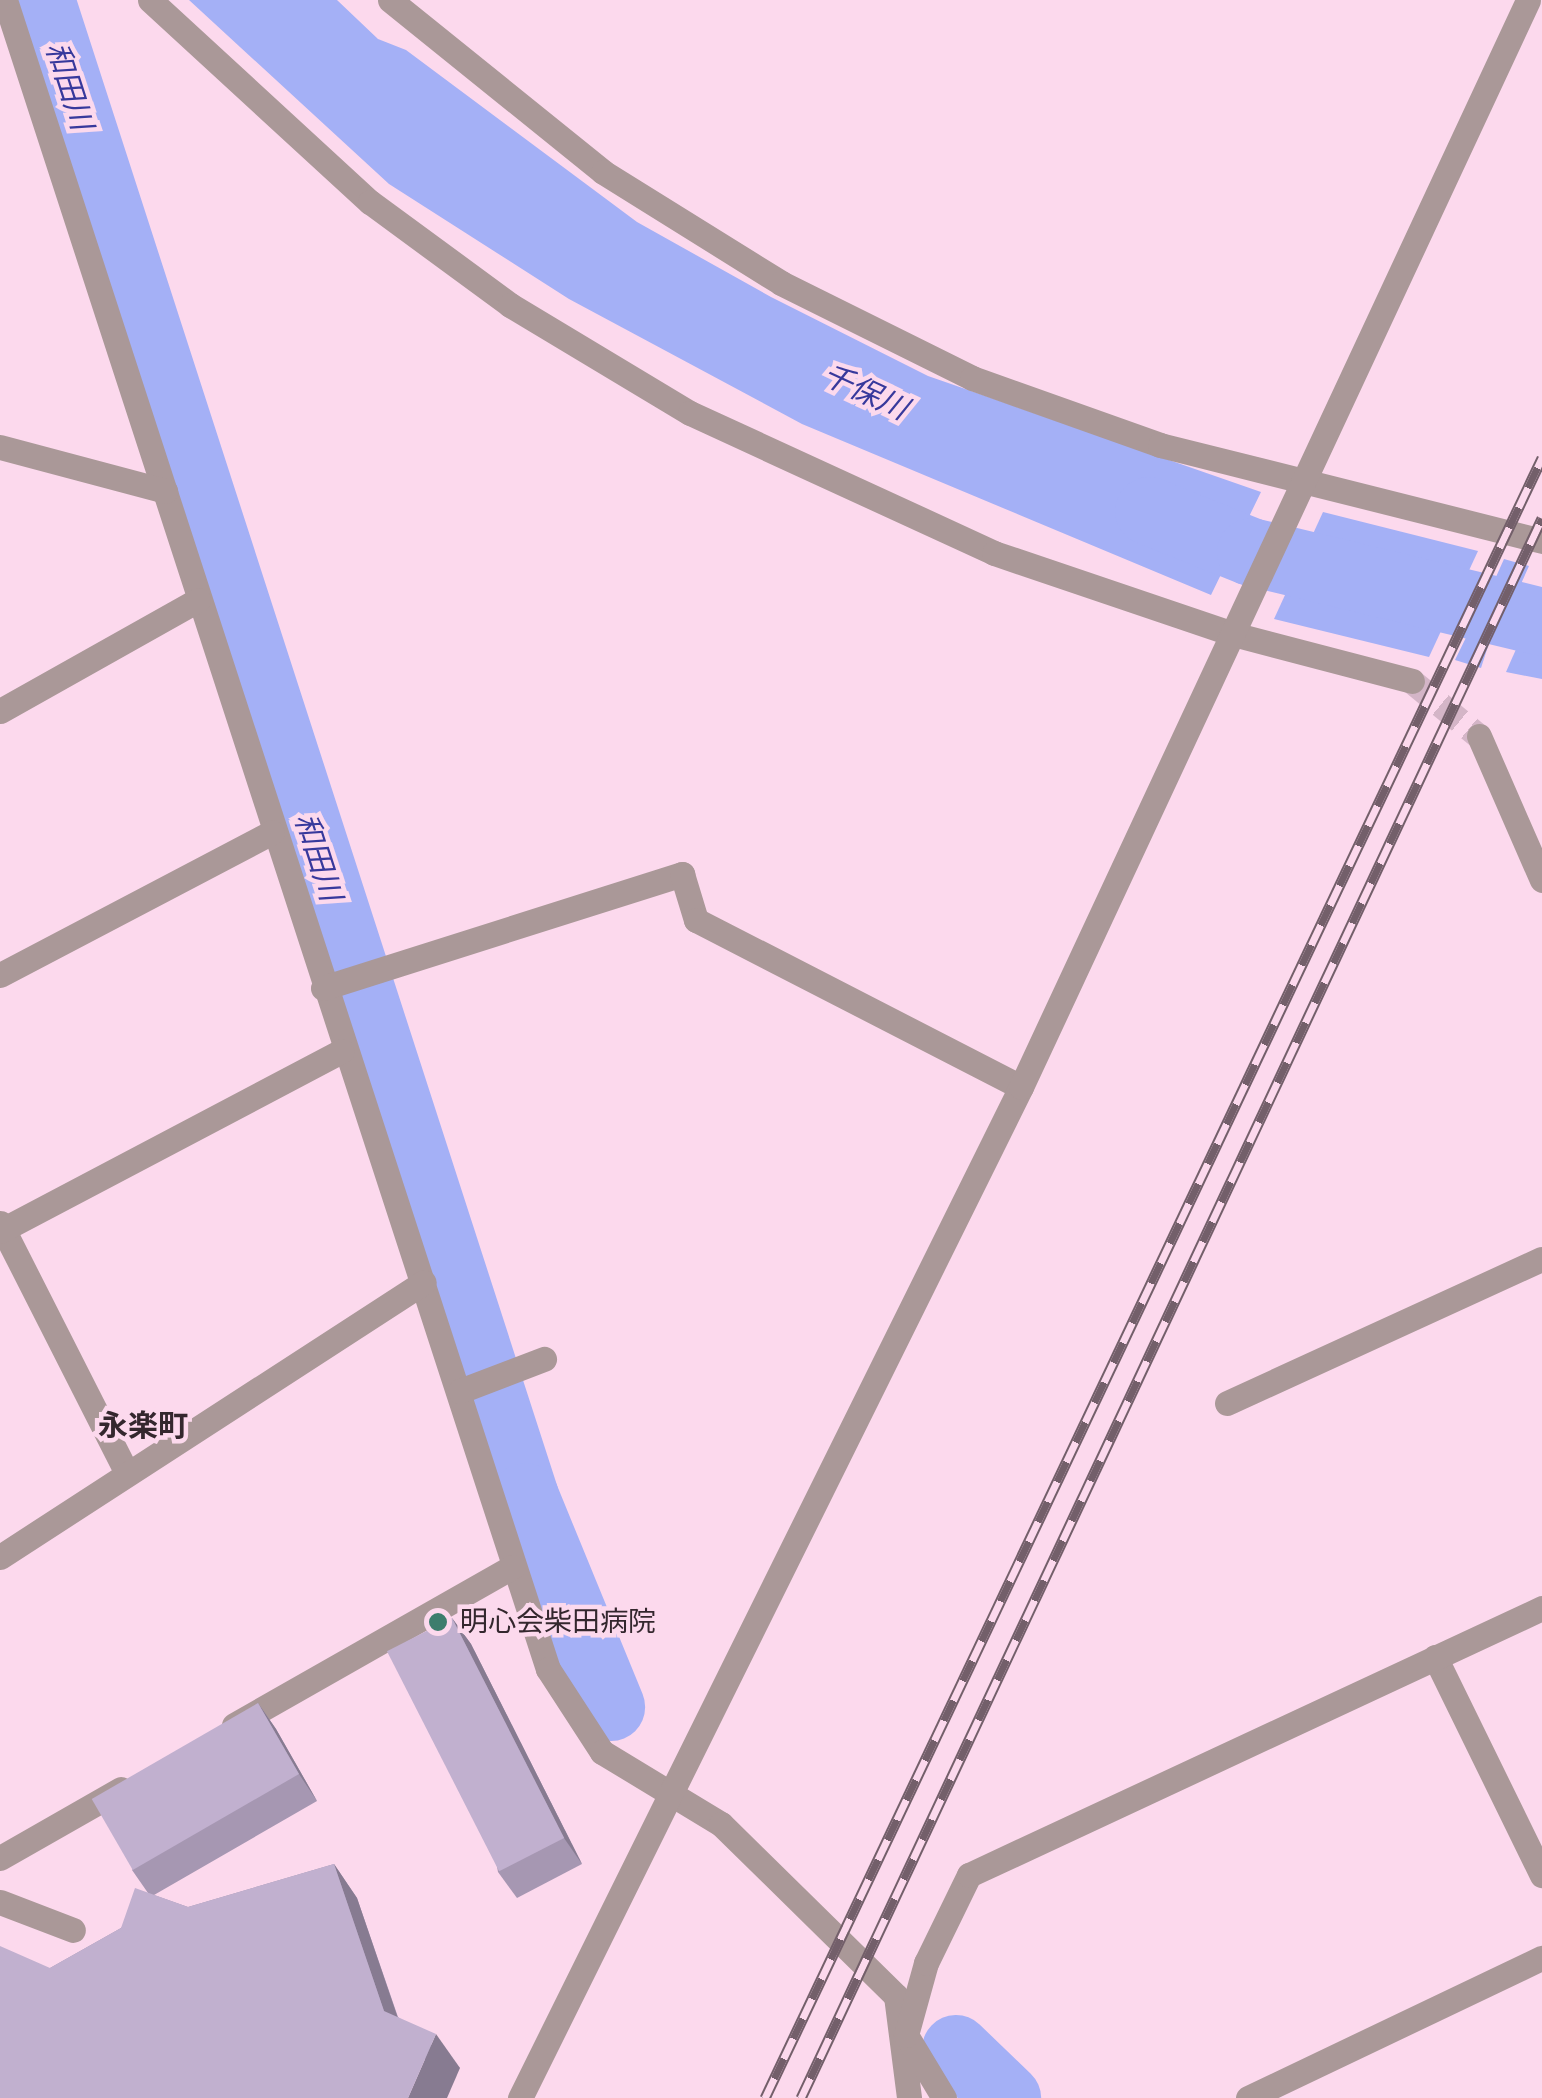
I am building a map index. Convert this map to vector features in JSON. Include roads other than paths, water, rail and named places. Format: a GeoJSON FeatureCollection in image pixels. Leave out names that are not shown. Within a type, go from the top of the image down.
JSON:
{"type":"FeatureCollection","features":[{"type":"Feature","properties":{"kind":"street"},"geometry":{"type":"LineString","coordinates":[[4,0],[272,832],[330,985],[342,1051],[465,1390],[512,1567],[548,1669],[602,1752],[668,1787],[722,1824],[896,1996],[906,2035],[909,2098]]}},
{"type":"Feature","properties":{"kind":"street"},"geometry":{"type":"LineString","coordinates":[[150,0],[370,202],[510,305],[690,412],[994,553],[1412,681]]}},
{"type":"Feature","properties":{"kind":"street"},"geometry":{"type":"LineString","coordinates":[[390,0],[603,172],[782,283],[972,378],[1160,445],[1302,487],[1542,542]]}},
{"type":"Feature","properties":{"kind":"street"},"geometry":{"type":"LineString","coordinates":[[520,2098],[668,1787],[1021,1086],[1528,0]]}},
{"type":"Feature","properties":{"kind":"street"},"geometry":{"type":"LineString","coordinates":[[0,448],[165,491]]}},
{"type":"Feature","properties":{"kind":"street"},"geometry":{"type":"LineString","coordinates":[[0,711],[198,600]]}},
{"type":"Feature","properties":{"kind":"street"},"geometry":{"type":"LineString","coordinates":[[1480,736],[1542,880]]}},
{"type":"Feature","properties":{"kind":"street"},"geometry":{"type":"LineString","coordinates":[[0,974],[272,832]]}},
{"type":"Feature","properties":{"kind":"street"},"geometry":{"type":"LineString","coordinates":[[330,985],[682,874],[696,920],[1021,1086]]}},
{"type":"Feature","properties":{"kind":"street"},"geometry":{"type":"LineString","coordinates":[[127,1473],[1,1227],[342,1051]]}},
{"type":"Feature","properties":{"kind":"street"},"geometry":{"type":"LineString","coordinates":[[1227,1403],[1542,1259]]}},
{"type":"Feature","properties":{"kind":"street"},"geometry":{"type":"LineString","coordinates":[[0,1557],[424,1282]]}},
{"type":"Feature","properties":{"kind":"street"},"geometry":{"type":"LineString","coordinates":[[465,1390],[544,1360]]}},
{"type":"Feature","properties":{"kind":"street"},"geometry":{"type":"LineString","coordinates":[[205,1742],[512,1567]]}},
{"type":"Feature","properties":{"kind":"street"},"geometry":{"type":"LineString","coordinates":[[944,2098],[906,2035],[926,1963],[970,1875],[1542,1608]]}},
{"type":"Feature","properties":{"kind":"street"},"geometry":{"type":"LineString","coordinates":[[1436,1657],[1542,1875]]}},
{"type":"Feature","properties":{"kind":"street"},"geometry":{"type":"LineString","coordinates":[[0,1858],[154,1771]]}},
{"type":"Feature","properties":{"kind":"street"},"geometry":{"type":"LineString","coordinates":[[0,1902],[73,1930]]}},
{"type":"Feature","properties":{"kind":"street"},"geometry":{"type":"LineString","coordinates":[[1248,2098],[1542,1958]]}},
{"type":"Feature","properties":{"kind":"water"},"geometry":{"type":"Polygon","coordinates":[[[189,0],[337,0],[378,39],[406,50],[637,222],[771,297],[928,376],[1261,492],[1211,595],[802,424],[569,299],[389,184],[189,0]]]}},
{"type":"Feature","properties":{"kind":"water"},"geometry":{"type":"Polygon","coordinates":[[[1323,512],[1478,551],[1429,657],[1274,619],[1323,512]]]}},
{"type":"Feature","properties":{"kind":"water"},"geometry":{"type":"Polygon","coordinates":[[[1504,559],[1529,566],[1511,606],[1500,609],[1481,668],[1455,660],[1476,617],[1494,607],[1487,597],[1504,559]]]}},
{"type":"Feature","properties":{"kind":"water"},"geometry":{"type":"Polygon","coordinates":[[[1542,590],[1542,679],[1506,672],[1542,590]]]}},
{"type":"Feature","properties":{"kind":"waterway","name":"和田川"},"geometry":{"type":"LineString","coordinates":[[41,0],[525,1497],[611,1707]]}},
{"type":"Feature","properties":{"kind":"waterway","name":"千保川"},"geometry":{"type":"LineString","coordinates":[[1149,511],[1251,552],[1542,622]]}},
{"type":"Feature","properties":{"kind":"waterway","name":"和田川"},"geometry":{"type":"LineString","coordinates":[[956,2049],[1007,2098]]}},
{"type":"Feature","properties":{"kind":"tunnel"},"geometry":{"type":"LineString","coordinates":[[1412,681],[1479,736]]}},
{"type":"Feature","properties":{"kind":"railway"},"geometry":{"type":"LineString","coordinates":[[765,2098],[1542,458]]}},
{"type":"Feature","properties":{"kind":"railway"},"geometry":{"type":"LineString","coordinates":[[801,2098],[1542,518]]}},
{"type":"Feature","properties":{"kind":"place","name":"明心会柴田病院"},"geometry":{"type":"Point","coordinates":[438,1622]}},
{"type":"Feature","properties":{"kind":"district","name":"永楽町"},"geometry":{"type":"Point","coordinates":[143,1426]}}]}
